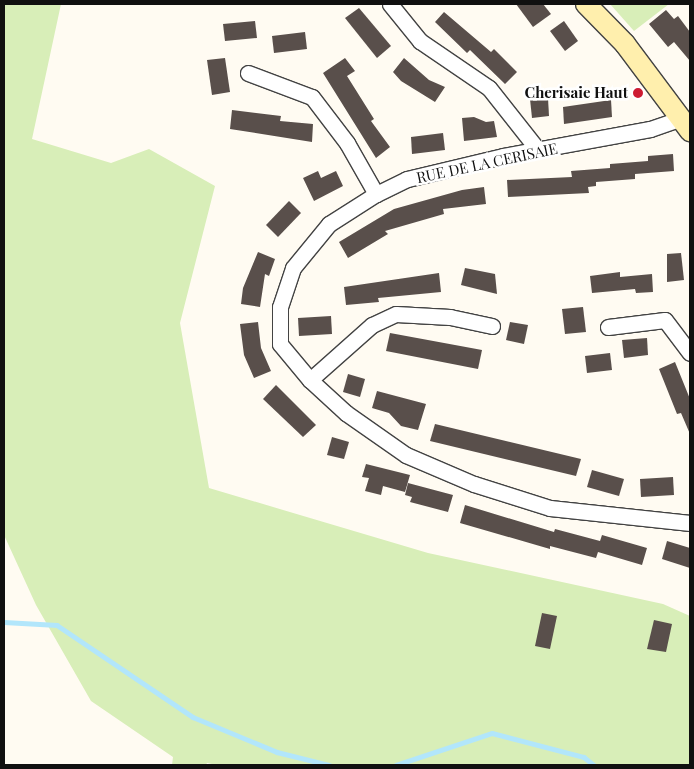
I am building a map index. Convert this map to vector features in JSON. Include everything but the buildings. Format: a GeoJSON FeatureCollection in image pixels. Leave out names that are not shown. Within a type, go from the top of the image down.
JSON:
{"type":"FeatureCollection","features":[{"type":"Feature","properties":{"kind":"street"},"geometry":{"type":"LineString","coordinates":[[390,4],[420,41],[489,88],[538,150]]}},
{"type":"Feature","properties":{"kind":"street"},"geometry":{"type":"LineString","coordinates":[[586,4],[625,44],[686,124]]}},
{"type":"Feature","properties":{"kind":"street"},"geometry":{"type":"LineString","coordinates":[[248,73],[312,97],[347,143],[376,194]]}},
{"type":"Feature","properties":{"kind":"street","name":"RUE DE LA CERISAIE"},"geometry":{"type":"LineString","coordinates":[[686,124],[538,150],[407,180],[376,194],[329,224],[293,268],[280,307],[280,344],[310,380],[346,413],[406,455],[474,484],[550,508],[690,523]]}},
{"type":"Feature","properties":{"kind":"street"},"geometry":{"type":"LineString","coordinates":[[310,380],[372,325],[396,314],[450,317],[492,326]]}},
{"type":"Feature","properties":{"kind":"street"},"geometry":{"type":"LineString","coordinates":[[608,328],[666,320],[690,353]]}},
{"type":"Feature","properties":{"kind":"green space"},"geometry":{"type":"Polygon","coordinates":[[[4,4],[61,4],[32,139],[111,163],[149,149],[215,186],[180,323],[209,488],[428,553],[663,604],[690,616],[690,765],[217,765],[207,763],[206,765],[172,765],[173,757],[91,701],[36,605],[4,535],[4,4]]]}},
{"type":"Feature","properties":{"kind":"green space"},"geometry":{"type":"Polygon","coordinates":[[[610,4],[669,4],[634,31],[610,4]]]}},
{"type":"Feature","properties":{"kind":"waterway"},"geometry":{"type":"LineString","coordinates":[[4,622],[57,625],[193,717],[277,752],[329,765]]}},
{"type":"Feature","properties":{"kind":"waterway"},"geometry":{"type":"LineString","coordinates":[[396,765],[492,733],[584,757],[594,765]]}},
{"type":"Feature","properties":{"kind":"place","name":"Cherisaie Haut"},"geometry":{"type":"Point","coordinates":[638,93]}}]}
